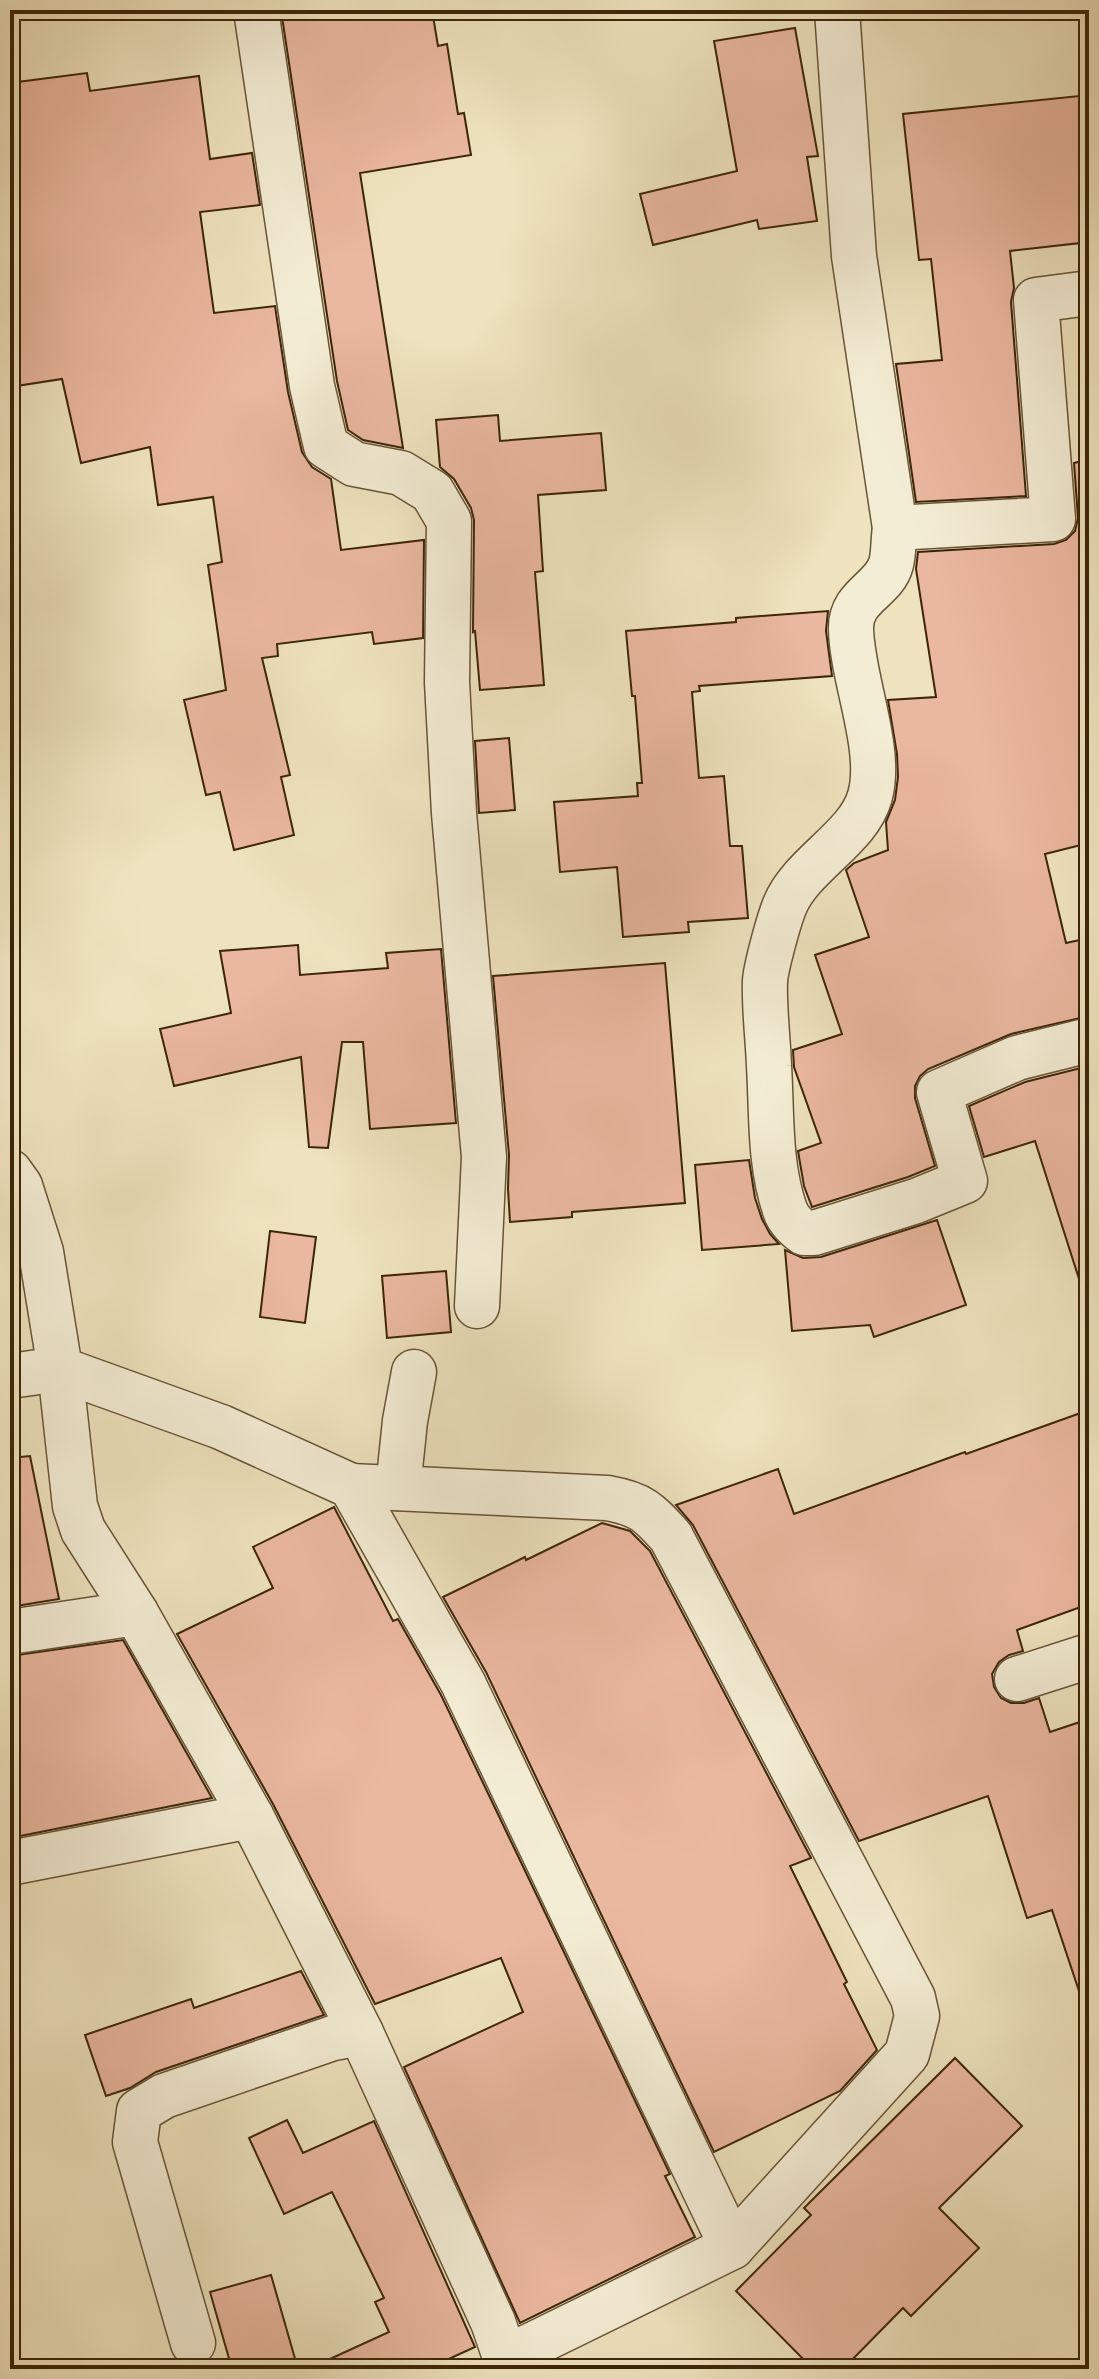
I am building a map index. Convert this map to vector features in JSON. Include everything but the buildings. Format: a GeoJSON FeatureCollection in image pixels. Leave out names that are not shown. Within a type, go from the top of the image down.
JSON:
{"type":"FeatureCollection","features":[{"type":"Feature","properties":{"kind":"street"},"geometry":{"type":"LineString","coordinates":[[256,10],[312,386],[326,446],[354,464],[401,473],[432,492],[449,521],[447,682],[453,799],[484,1157],[477,1306]]}},
{"type":"Feature","properties":{"kind":"street"},"geometry":{"type":"LineString","coordinates":[[837,10],[854,256],[895,528],[891,566],[852,614],[851,630],[874,764],[870,797],[860,816],[842,838],[815,862],[785,903],[765,979],[774,1170],[786,1213],[804,1233],[814,1233],[916,1201],[965,1181],[939,1092],[1017,1058],[1089,1040]]}},
{"type":"Feature","properties":{"kind":"street"},"geometry":{"type":"LineString","coordinates":[[895,528],[1053,519],[1036,300],[1089,293]]}},
{"type":"Feature","properties":{"kind":"street"},"geometry":{"type":"LineString","coordinates":[[10,1172],[20,1186],[41,1252],[60,1369],[75,1506],[83,1530],[136,1613],[251,1816],[361,2033],[493,2322],[492,2363],[732,2247],[907,2054],[917,2016],[913,1998],[671,1537],[649,1513],[629,1502],[607,1498],[351,1486],[221,1427],[60,1369],[10,1376]]}},
{"type":"Feature","properties":{"kind":"street"},"geometry":{"type":"LineString","coordinates":[[398,1488],[414,1372]]}},
{"type":"Feature","properties":{"kind":"street"},"geometry":{"type":"LineString","coordinates":[[351,1486],[463,1683],[732,2247]]}},
{"type":"Feature","properties":{"kind":"street"},"geometry":{"type":"LineString","coordinates":[[10,1632],[136,1613]]}},
{"type":"Feature","properties":{"kind":"street"},"geometry":{"type":"LineString","coordinates":[[1017,1679],[1089,1656]]}},
{"type":"Feature","properties":{"kind":"street"},"geometry":{"type":"LineString","coordinates":[[10,1863],[251,1816]]}},
{"type":"Feature","properties":{"kind":"street"},"geometry":{"type":"LineString","coordinates":[[193,2343],[135,2142],[139,2111],[164,2096],[333,2038],[361,2033]]}}]}
